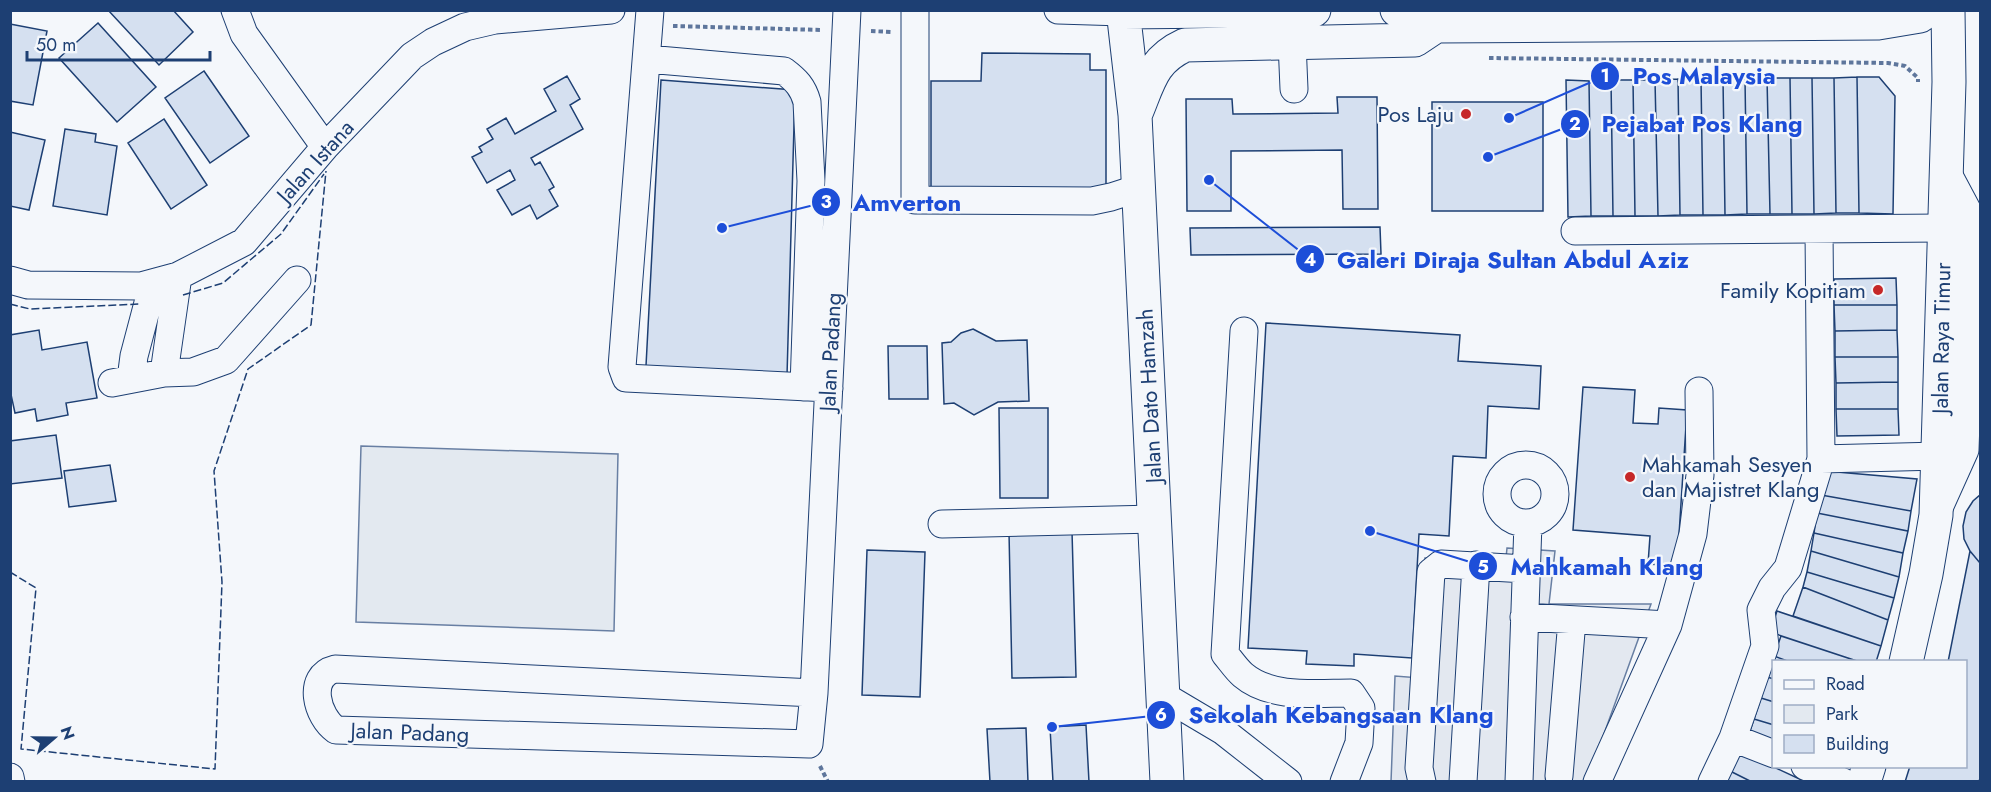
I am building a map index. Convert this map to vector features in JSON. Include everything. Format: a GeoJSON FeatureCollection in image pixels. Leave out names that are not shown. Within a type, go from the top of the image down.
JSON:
{"type":"FeatureCollection","features":[{"type":"Feature","properties":{"kind":"main road"},"geometry":{"type":"LineString","coordinates":[[1123,11],[1314,10]]}},
{"type":"Feature","properties":{"kind":"main road"},"geometry":{"type":"LineString","coordinates":[[1397,10],[1411,11],[1436,26]]}},
{"type":"Feature","properties":{"kind":"main road"},"geometry":{"type":"LineString","coordinates":[[1135,115],[1154,69],[1169,52],[1185,45],[1415,40],[1436,26],[1613,18],[1796,17],[1878,23],[1920,16],[1927,10]]}},
{"type":"Feature","properties":{"kind":"main road","name":"Jalan Raya Timur"},"geometry":{"type":"LineString","coordinates":[[1906,660],[1926,574],[1936,515],[1946,170],[1934,85],[1948,10]]}},
{"type":"Feature","properties":{"kind":"main road","name":"Jalan Dato Hamzah"},"geometry":{"type":"LineString","coordinates":[[1123,11],[1135,115],[1167,782]]}},
{"type":"Feature","properties":{"kind":"main road"},"geometry":{"type":"LineString","coordinates":[[1878,23],[1932,42],[1939,52],[1934,85]]}},
{"type":"Feature","properties":{"kind":"street"},"geometry":{"type":"LineString","coordinates":[[235,10],[244,34],[325,147]]}},
{"type":"Feature","properties":{"kind":"street","name":"Jalan Istana"},"geometry":{"type":"LineString","coordinates":[[10,280],[28,285],[141,286],[166,280],[244,242],[325,147],[412,56],[433,42],[465,27],[495,20],[611,10]]}},
{"type":"Feature","properties":{"kind":"street"},"geometry":{"type":"LineString","coordinates":[[1058,10],[1123,11]]}},
{"type":"Feature","properties":{"kind":"street"},"geometry":{"type":"LineString","coordinates":[[647,59],[784,72],[797,81],[805,94],[811,181],[817,388],[627,378],[622,367],[649,18]]}},
{"type":"Feature","properties":{"kind":"street","name":"Jalan Padang"},"geometry":{"type":"LineString","coordinates":[[814,693],[335,669],[322,675],[319,680],[318,696],[325,720],[336,730],[809,744],[814,693],[817,388],[846,21]]}},
{"type":"Feature","properties":{"kind":"street"},"geometry":{"type":"LineString","coordinates":[[915,22],[915,200],[1092,201],[1138,188]]}},
{"type":"Feature","properties":{"kind":"street"},"geometry":{"type":"LineString","coordinates":[[1292,42],[1294,89]]}},
{"type":"Feature","properties":{"kind":"street"},"geometry":{"type":"LineString","coordinates":[[1936,515],[1965,450],[1973,225],[1946,170]]}},
{"type":"Feature","properties":{"kind":"street"},"geometry":{"type":"LineString","coordinates":[[1575,231],[1944,228]]}},
{"type":"Feature","properties":{"kind":"street"},"geometry":{"type":"LineString","coordinates":[[1712,782],[1733,738],[1765,646],[1761,610],[1772,588],[1788,568],[1821,459],[1819,229]]}},
{"type":"Feature","properties":{"kind":"street"},"geometry":{"type":"LineString","coordinates":[[164,373],[166,280]]}},
{"type":"Feature","properties":{"kind":"street"},"geometry":{"type":"LineString","coordinates":[[166,280],[121,381],[164,373],[193,372],[226,360],[297,280]]}},
{"type":"Feature","properties":{"kind":"street"},"geometry":{"type":"LineString","coordinates":[[1244,331],[1225,654],[1242,675],[1261,687],[1299,693],[1351,693],[1362,708],[1359,743],[1344,782]]}},
{"type":"Feature","properties":{"kind":"street"},"geometry":{"type":"LineString","coordinates":[[1597,782],[1668,625],[1693,534],[1700,475],[1699,391]]}},
{"type":"Feature","properties":{"kind":"street"},"geometry":{"type":"LineString","coordinates":[[1821,459],[1939,456]]}},
{"type":"Feature","properties":{"kind":"street"},"geometry":{"type":"LineString","coordinates":[[942,524],[1155,519]]}},
{"type":"Feature","properties":{"kind":"street"},"geometry":{"type":"LineString","coordinates":[[1519,782],[1528,523]]}},
{"type":"Feature","properties":{"kind":"street"},"geometry":{"type":"LineString","coordinates":[[1422,782],[1419,768],[1431,572],[1441,564],[1525,569]]}},
{"type":"Feature","properties":{"kind":"street"},"geometry":{"type":"LineString","coordinates":[[1462,782],[1476,565]]}},
{"type":"Feature","properties":{"kind":"street"},"geometry":{"type":"LineString","coordinates":[[1524,617],[1668,625]]}},
{"type":"Feature","properties":{"kind":"street"},"geometry":{"type":"LineString","coordinates":[[1558,776],[1572,620]]}},
{"type":"Feature","properties":{"kind":"street"},"geometry":{"type":"LineString","coordinates":[[1164,696],[1223,731],[1287,782]]}},
{"type":"Feature","properties":{"kind":"street"},"geometry":{"type":"LineString","coordinates":[[1733,738],[1772,754]]}},
{"type":"Feature","properties":{"kind":"street"},"geometry":{"type":"LineString","coordinates":[[1810,768],[1843,782]]}},
{"type":"Feature","properties":{"kind":"path"},"geometry":{"type":"LineString","coordinates":[[649,18],[915,22]]}},
{"type":"Feature","properties":{"kind":"path"},"geometry":{"type":"LineString","coordinates":[[1490,58],[1888,63],[1905,66],[1918,78],[1934,85]]}},
{"type":"Feature","properties":{"kind":"green space"},"geometry":{"type":"Polygon","coordinates":[[[361,446],[618,454],[614,631],[356,622],[361,446]]]}},
{"type":"Feature","properties":{"kind":"shaded area"},"geometry":{"type":"Polygon","coordinates":[[[1507,548],[1555,551],[1549,604],[1651,604],[1588,778],[1586,781],[1391,782],[1395,676],[1420,678],[1425,558],[1506,558],[1507,548]]]}},
{"type":"Feature","properties":{"kind":"building"},"geometry":{"type":"Polygon","coordinates":[[[108,10],[173,10],[193,32],[159,65],[108,10]]]}},
{"type":"Feature","properties":{"kind":"building"},"geometry":{"type":"Polygon","coordinates":[[[98,23],[156,87],[117,122],[59,58],[98,23]]]}},
{"type":"Feature","properties":{"kind":"building"},"geometry":{"type":"Polygon","coordinates":[[[10,24],[47,31],[33,105],[10,101],[10,24]]]}},
{"type":"Feature","properties":{"kind":"building"},"geometry":{"type":"Polygon","coordinates":[[[982,53],[1090,54],[1090,70],[1106,70],[1106,193],[931,191],[931,81],[981,81],[982,53]]]}},
{"type":"Feature","properties":{"kind":"building"},"geometry":{"type":"Polygon","coordinates":[[[204,71],[249,136],[210,163],[165,98],[204,71]]]}},
{"type":"Feature","properties":{"kind":"building"},"geometry":{"type":"Polygon","coordinates":[[[567,76],[580,99],[570,105],[583,129],[531,158],[535,165],[540,162],[554,187],[549,190],[558,206],[537,219],[530,205],[512,215],[497,190],[515,180],[510,170],[487,183],[472,157],[482,152],[479,147],[493,139],[487,129],[506,118],[515,134],[556,111],[544,89],[567,76]]]}},
{"type":"Feature","properties":{"kind":"building"},"geometry":{"type":"Polygon","coordinates":[[[1857,77],[1879,77],[1895,96],[1893,214],[1859,213],[1857,77]]]}},
{"type":"Feature","properties":{"kind":"building"},"geometry":{"type":"Polygon","coordinates":[[[1857,77],[1859,213],[1836,213],[1834,78],[1857,77]]]}},
{"type":"Feature","properties":{"kind":"building"},"geometry":{"type":"Polygon","coordinates":[[[1767,78],[1790,78],[1792,214],[1770,214],[1767,78]]]}},
{"type":"Feature","properties":{"kind":"building"},"geometry":{"type":"Polygon","coordinates":[[[1767,78],[1770,214],[1747,214],[1745,79],[1767,78]]]}},
{"type":"Feature","properties":{"kind":"building"},"geometry":{"type":"Polygon","coordinates":[[[1790,78],[1812,78],[1814,214],[1792,214],[1790,78]]]}},
{"type":"Feature","properties":{"kind":"building"},"geometry":{"type":"Polygon","coordinates":[[[1812,78],[1834,78],[1836,213],[1814,214],[1812,78]]]}},
{"type":"Feature","properties":{"kind":"building"},"geometry":{"type":"Polygon","coordinates":[[[1678,79],[1701,79],[1703,215],[1680,215],[1678,79]]]}},
{"type":"Feature","properties":{"kind":"building"},"geometry":{"type":"Polygon","coordinates":[[[1678,79],[1680,215],[1658,216],[1655,80],[1678,79]]]}},
{"type":"Feature","properties":{"kind":"building"},"geometry":{"type":"Polygon","coordinates":[[[1701,79],[1723,79],[1725,215],[1703,215],[1701,79]]]}},
{"type":"Feature","properties":{"kind":"building"},"geometry":{"type":"Polygon","coordinates":[[[1723,79],[1745,79],[1747,214],[1725,215],[1723,79]]]}},
{"type":"Feature","properties":{"kind":"building"},"geometry":{"type":"Polygon","coordinates":[[[661,80],[795,90],[787,376],[646,366],[661,80]]]}},
{"type":"Feature","properties":{"kind":"building"},"geometry":{"type":"Polygon","coordinates":[[[1566,80],[1589,81],[1591,216],[1568,217],[1566,80]]]}},
{"type":"Feature","properties":{"kind":"building"},"geometry":{"type":"Polygon","coordinates":[[[1611,80],[1633,80],[1635,216],[1613,216],[1611,80]]]}},
{"type":"Feature","properties":{"kind":"building"},"geometry":{"type":"Polygon","coordinates":[[[1611,80],[1613,216],[1591,216],[1589,81],[1611,80]]]}},
{"type":"Feature","properties":{"kind":"building"},"geometry":{"type":"Polygon","coordinates":[[[1633,80],[1655,80],[1658,216],[1635,216],[1633,80]]]}},
{"type":"Feature","properties":{"kind":"building"},"geometry":{"type":"Polygon","coordinates":[[[1337,97],[1377,97],[1378,209],[1343,209],[1342,150],[1231,151],[1231,211],[1187,211],[1186,99],[1232,99],[1233,114],[1338,113],[1337,97]]]}},
{"type":"Feature","properties":{"kind":"building"},"geometry":{"type":"Polygon","coordinates":[[[1432,102],[1543,102],[1543,211],[1432,211],[1432,102]]]}},
{"type":"Feature","properties":{"kind":"building"},"geometry":{"type":"Polygon","coordinates":[[[164,119],[207,185],[171,209],[128,143],[164,119]]]}},
{"type":"Feature","properties":{"kind":"building"},"geometry":{"type":"Polygon","coordinates":[[[65,129],[96,134],[95,142],[117,146],[107,215],[53,206],[65,129]]]}},
{"type":"Feature","properties":{"kind":"building"},"geometry":{"type":"Polygon","coordinates":[[[10,132],[45,140],[29,210],[10,206],[10,132]]]}},
{"type":"Feature","properties":{"kind":"building"},"geometry":{"type":"Polygon","coordinates":[[[1380,227],[1381,254],[1191,255],[1190,228],[1380,227]]]}},
{"type":"Feature","properties":{"kind":"building"},"geometry":{"type":"Polygon","coordinates":[[[1896,278],[1897,305],[1834,305],[1834,279],[1896,278]]]}},
{"type":"Feature","properties":{"kind":"building"},"geometry":{"type":"Polygon","coordinates":[[[1834,305],[1897,305],[1897,330],[1835,331],[1834,305]]]}},
{"type":"Feature","properties":{"kind":"building"},"geometry":{"type":"Polygon","coordinates":[[[1266,323],[1460,335],[1458,361],[1541,366],[1539,409],[1488,406],[1486,458],[1453,456],[1449,536],[1419,534],[1412,658],[1354,654],[1354,666],[1306,664],[1307,651],[1248,648],[1266,323]]]}},
{"type":"Feature","properties":{"kind":"building"},"geometry":{"type":"Polygon","coordinates":[[[973,329],[996,341],[1027,340],[1029,401],[998,402],[974,415],[954,403],[944,404],[942,343],[951,342],[961,333],[973,329]]]}},
{"type":"Feature","properties":{"kind":"building"},"geometry":{"type":"Polygon","coordinates":[[[39,330],[42,350],[87,342],[97,398],[66,403],[68,415],[37,421],[35,409],[15,413],[10,390],[10,335],[39,330]]]}},
{"type":"Feature","properties":{"kind":"building"},"geometry":{"type":"Polygon","coordinates":[[[1897,330],[1898,357],[1835,357],[1835,331],[1897,330]]]}},
{"type":"Feature","properties":{"kind":"building"},"geometry":{"type":"Polygon","coordinates":[[[888,346],[927,346],[928,399],[889,399],[888,346]]]}},
{"type":"Feature","properties":{"kind":"building"},"geometry":{"type":"Polygon","coordinates":[[[1835,357],[1898,357],[1898,382],[1836,383],[1835,357]]]}},
{"type":"Feature","properties":{"kind":"building"},"geometry":{"type":"Polygon","coordinates":[[[1898,382],[1898,409],[1836,409],[1836,383],[1898,382]]]}},
{"type":"Feature","properties":{"kind":"building","name":"Mahkamah Sesyen dan Majistret Klang"},"geometry":{"type":"Polygon","coordinates":[[[1583,387],[1635,390],[1633,423],[1658,424],[1659,408],[1687,410],[1677,566],[1648,564],[1650,536],[1573,530],[1583,387]]]}},
{"type":"Feature","properties":{"kind":"building"},"geometry":{"type":"Polygon","coordinates":[[[999,408],[1048,408],[1048,498],[1000,498],[999,408]]]}},
{"type":"Feature","properties":{"kind":"building"},"geometry":{"type":"Polygon","coordinates":[[[1836,409],[1898,409],[1899,435],[1837,436],[1836,409]]]}},
{"type":"Feature","properties":{"kind":"building"},"geometry":{"type":"Polygon","coordinates":[[[56,435],[62,478],[10,484],[10,441],[56,435]]]}},
{"type":"Feature","properties":{"kind":"building"},"geometry":{"type":"Polygon","coordinates":[[[110,465],[116,501],[69,507],[64,471],[110,465]]]}},
{"type":"Feature","properties":{"kind":"building"},"geometry":{"type":"Polygon","coordinates":[[[1825,471],[1917,479],[1911,511],[1821,495],[1825,471]]]}},
{"type":"Feature","properties":{"kind":"building"},"geometry":{"type":"Polygon","coordinates":[[[1821,495],[1911,511],[1908,531],[1817,513],[1821,495]]]}},
{"type":"Feature","properties":{"kind":"building"},"geometry":{"type":"Polygon","coordinates":[[[1980,495],[1980,563],[1964,539],[1963,526],[1966,512],[1980,495]]]}},
{"type":"Feature","properties":{"kind":"building"},"geometry":{"type":"Polygon","coordinates":[[[1817,513],[1908,531],[1903,553],[1814,533],[1817,513]]]}},
{"type":"Feature","properties":{"kind":"building"},"geometry":{"type":"Polygon","coordinates":[[[1072,531],[1076,677],[1012,678],[1009,532],[1072,531]]]}},
{"type":"Feature","properties":{"kind":"building"},"geometry":{"type":"Polygon","coordinates":[[[1814,533],[1903,553],[1899,577],[1811,551],[1814,533]]]}},
{"type":"Feature","properties":{"kind":"building"},"geometry":{"type":"Polygon","coordinates":[[[867,550],[925,552],[920,697],[862,695],[867,550]]]}},
{"type":"Feature","properties":{"kind":"building"},"geometry":{"type":"Polygon","coordinates":[[[1811,551],[1899,577],[1894,598],[1807,572],[1811,551]]]}},
{"type":"Feature","properties":{"kind":"building"},"geometry":{"type":"Polygon","coordinates":[[[1970,551],[1980,563],[1979,782],[1905,782],[1909,768],[1967,768],[1967,660],[1948,660],[1970,551]]]}},
{"type":"Feature","properties":{"kind":"building"},"geometry":{"type":"Polygon","coordinates":[[[1807,572],[1894,598],[1888,620],[1803,587],[1807,572]]]}},
{"type":"Feature","properties":{"kind":"building"},"geometry":{"type":"Polygon","coordinates":[[[1803,587],[1888,620],[1881,646],[1793,616],[1803,587]]]}},
{"type":"Feature","properties":{"kind":"building"},"geometry":{"type":"Polygon","coordinates":[[[1777,611],[1881,646],[1877,660],[1854,660],[1770,632],[1777,611]]]}},
{"type":"Feature","properties":{"kind":"building"},"geometry":{"type":"Polygon","coordinates":[[[1781,636],[1854,660],[1785,660],[1774,656],[1781,636]]]}},
{"type":"Feature","properties":{"kind":"building"},"geometry":{"type":"Polygon","coordinates":[[[1774,656],[1785,660],[1773,660],[1774,656]]]}},
{"type":"Feature","properties":{"kind":"building"},"geometry":{"type":"Polygon","coordinates":[[[1772,662],[1772,678],[1767,677],[1772,662]]]}},
{"type":"Feature","properties":{"kind":"building"},"geometry":{"type":"Polygon","coordinates":[[[1767,677],[1772,678],[1772,701],[1761,698],[1767,677]]]}},
{"type":"Feature","properties":{"kind":"building"},"geometry":{"type":"Polygon","coordinates":[[[1761,698],[1772,701],[1772,724],[1754,719],[1761,698]]]}},
{"type":"Feature","properties":{"kind":"building"},"geometry":{"type":"Polygon","coordinates":[[[1754,719],[1772,724],[1772,747],[1747,740],[1754,719]]]}},
{"type":"Feature","properties":{"kind":"building"},"geometry":{"type":"Polygon","coordinates":[[[1086,725],[1089,782],[1053,782],[1050,727],[1086,725]]]}},
{"type":"Feature","properties":{"kind":"building"},"geometry":{"type":"Polygon","coordinates":[[[1026,728],[1028,782],[990,782],[987,729],[1026,728]]]}},
{"type":"Feature","properties":{"kind":"building"},"geometry":{"type":"Polygon","coordinates":[[[1739,751],[1806,782],[1752,782],[1730,771],[1739,751]]]}},
{"type":"Feature","properties":{"kind":"building"},"geometry":{"type":"Polygon","coordinates":[[[1730,771],[1752,782],[1726,782],[1730,771]]]}},
{"type":"Feature","properties":{"kind":"fence"},"geometry":{"type":"LineString","coordinates":[[10,572],[36,588],[21,749],[215,769],[222,582],[214,471],[248,369],[311,325],[326,171]]}},
{"type":"Feature","properties":{"kind":"fence"},"geometry":{"type":"LineString","coordinates":[[183,295],[223,283],[281,234],[324,174]]}},
{"type":"Feature","properties":{"kind":"fence"},"geometry":{"type":"LineString","coordinates":[[10,304],[30,309],[139,304]]}},
{"type":"Feature","properties":{"kind":"place","name":"Pos Laju"},"geometry":{"type":"Point","coordinates":[1466,114]}},
{"type":"Feature","properties":{"kind":"place","name":"Pos Malaysia"},"geometry":{"type":"Point","coordinates":[1509,118]}},
{"type":"Feature","properties":{"kind":"place","name":"Pejabat Pos Klang"},"geometry":{"type":"Point","coordinates":[1488,157]}},
{"type":"Feature","properties":{"kind":"place","name":"Galeri Diraja Sultan Abdul Aziz"},"geometry":{"type":"Point","coordinates":[1209,180]}},
{"type":"Feature","properties":{"kind":"place","name":"Amverton"},"geometry":{"type":"Point","coordinates":[722,228]}},
{"type":"Feature","properties":{"kind":"place","name":"Family Kopitiam"},"geometry":{"type":"Point","coordinates":[1878,290]}},
{"type":"Feature","properties":{"kind":"place","name":"Mahkamah Sesyen dan Majistret Klang"},"geometry":{"type":"Point","coordinates":[1630,477]}},
{"type":"Feature","properties":{"kind":"place","name":"Mahkamah Klang"},"geometry":{"type":"Point","coordinates":[1370,531]}},
{"type":"Feature","properties":{"kind":"place","name":"Sekolah Kebangsaan Klang"},"geometry":{"type":"Point","coordinates":[1052,727]}}]}
